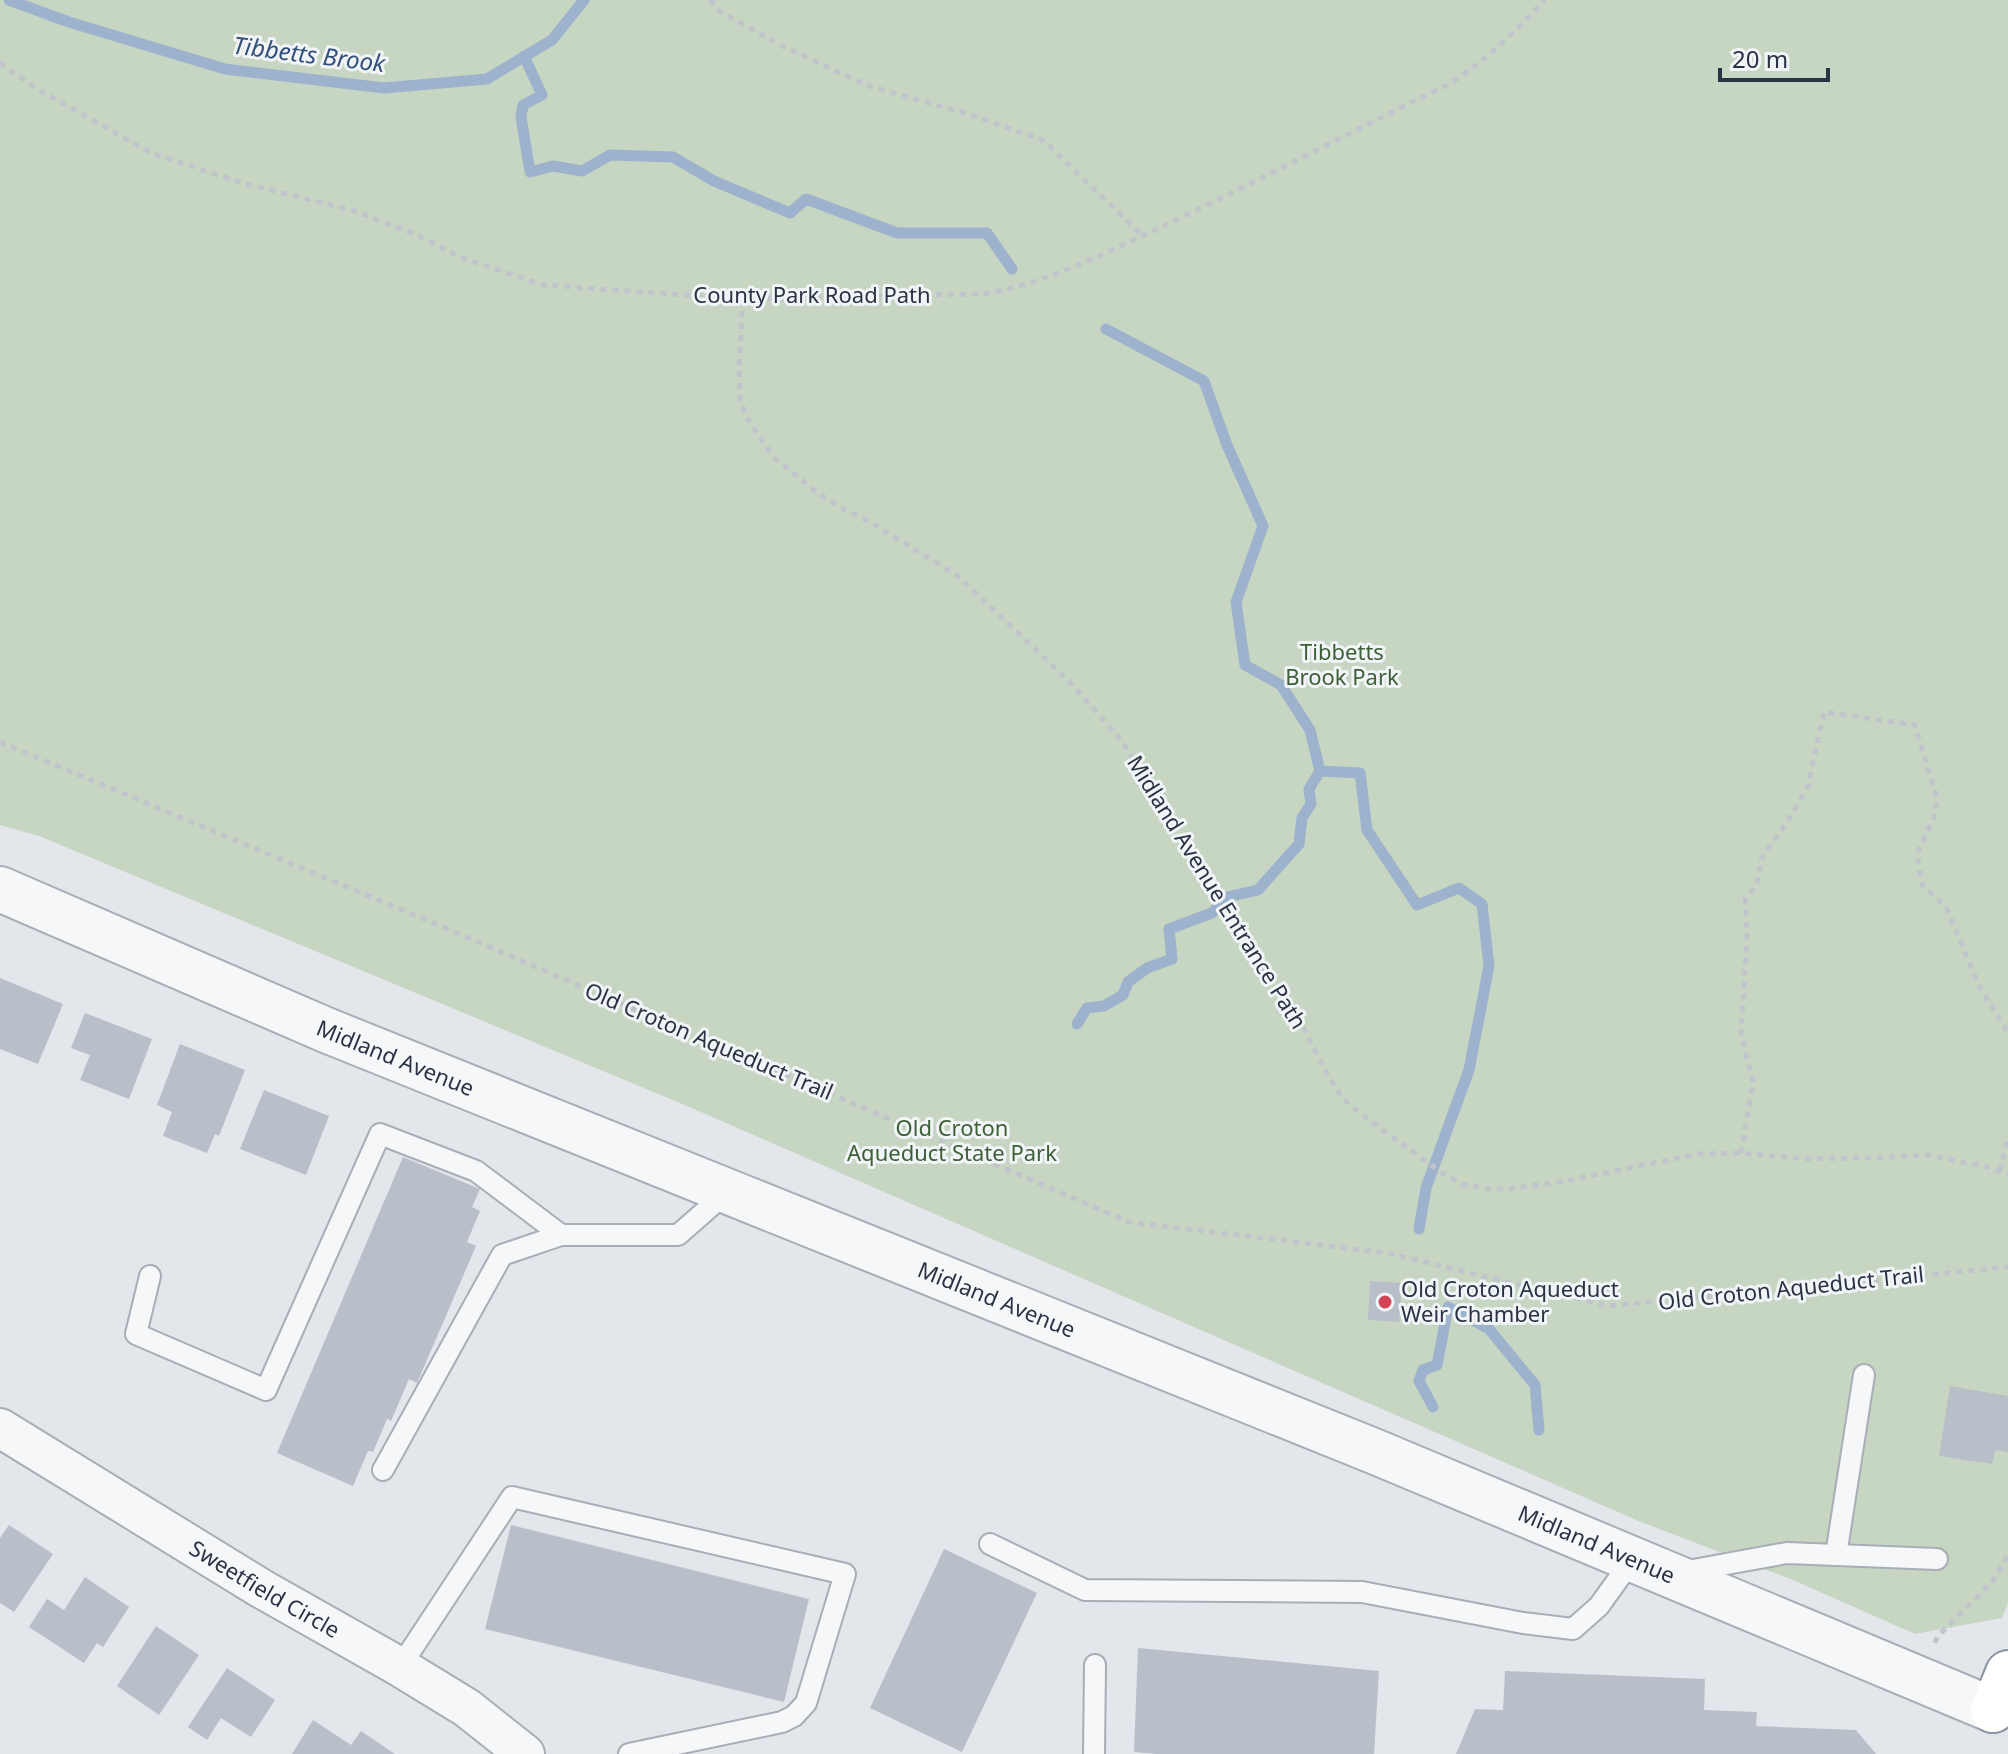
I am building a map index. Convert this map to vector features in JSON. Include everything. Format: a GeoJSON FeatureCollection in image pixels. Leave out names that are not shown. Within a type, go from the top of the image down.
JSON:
{"type":"FeatureCollection","features":[{"type":"Feature","properties":{"kind":"street","name":"Midland Avenue"},"geometry":{"type":"LineString","coordinates":[[0,889],[326,1030],[1376,1452],[1920,1679],[2000,1692]]}},
{"type":"Feature","properties":{"kind":"street","name":"Sweetfield Circle"},"geometry":{"type":"LineString","coordinates":[[0,1428],[262,1589],[467,1708],[525,1754]]}},
{"type":"Feature","properties":{"kind":"lane"},"geometry":{"type":"LineString","coordinates":[[150,1276],[136,1334],[266,1390],[380,1134],[476,1171],[561,1235]]}},
{"type":"Feature","properties":{"kind":"lane"},"geometry":{"type":"LineString","coordinates":[[383,1470],[502,1255],[561,1235],[678,1235],[727,1192]]}},
{"type":"Feature","properties":{"kind":"lane"},"geometry":{"type":"LineString","coordinates":[[1836,1555],[1864,1375]]}},
{"type":"Feature","properties":{"kind":"lane"},"geometry":{"type":"LineString","coordinates":[[400,1667],[512,1497],[845,1574],[806,1703],[794,1716],[782,1722],[629,1754]]}},
{"type":"Feature","properties":{"kind":"lane"},"geometry":{"type":"LineString","coordinates":[[990,1544],[1085,1590],[1362,1592],[1523,1623],[1573,1629],[1649,1567],[1787,1553],[1937,1559]]}},
{"type":"Feature","properties":{"kind":"lane"},"geometry":{"type":"LineString","coordinates":[[1094,1754],[1095,1665]]}},
{"type":"Feature","properties":{"kind":"path"},"geometry":{"type":"LineString","coordinates":[[710,0],[721,12],[782,46],[869,86],[971,115],[1043,140],[1143,236]]}},
{"type":"Feature","properties":{"kind":"path","name":"County Park Road Path"},"geometry":{"type":"LineString","coordinates":[[0,63],[39,90],[153,154],[246,184],[355,211],[417,235],[462,258],[544,285],[743,299],[982,294],[1041,279],[1143,236],[1449,84],[1474,68],[1506,40],[1545,0]]}},
{"type":"Feature","properties":{"kind":"path","name":"Midland Avenue Entrance Path"},"geometry":{"type":"LineString","coordinates":[[743,299],[740,400],[747,418],[776,459],[819,494],[958,576],[1069,681],[1122,741],[1246,948],[1287,996],[1342,1098],[1442,1173],[1462,1184],[1509,1189],[1698,1154],[1741,1153],[1809,1159],[1928,1155],[1947,1157],[2008,1174]]}},
{"type":"Feature","properties":{"kind":"path"},"geometry":{"type":"LineString","coordinates":[[1741,1153],[1753,1082],[1741,1036],[1747,936],[1745,900],[1757,883],[1761,859],[1808,786],[1824,712],[1915,725],[1937,798],[1934,817],[1917,854],[1922,885],[1946,907],[1980,988],[2008,1033]]}},
{"type":"Feature","properties":{"kind":"path","name":"Old Croton Aqueduct Trail"},"geometry":{"type":"LineString","coordinates":[[0,742],[458,933],[1129,1222],[1387,1253],[1608,1306],[2008,1267]]}},
{"type":"Feature","properties":{"kind":"path"},"geometry":{"type":"LineString","coordinates":[[2000,1171],[2008,1135]]}},
{"type":"Feature","properties":{"kind":"path"},"geometry":{"type":"LineString","coordinates":[[1920,1679],[1937,1637],[1992,1582],[2008,1555]]}},
{"type":"Feature","properties":{"kind":"green space","name":"Tibbetts Brook Park"},"geometry":{"type":"Polygon","coordinates":[[[0,0],[2008,0],[2008,1603],[2002,1618],[1915,1634],[1793,1580],[1641,1522],[687,1106],[39,836],[0,825],[0,0]]]}},
{"type":"Feature","properties":{"kind":"building"},"geometry":{"type":"Polygon","coordinates":[[[0,978],[63,1004],[38,1064],[0,1049],[0,978]]]}},
{"type":"Feature","properties":{"kind":"building"},"geometry":{"type":"Polygon","coordinates":[[[85,1013],[152,1039],[129,1099],[80,1080],[90,1055],[71,1048],[85,1013]]]}},
{"type":"Feature","properties":{"kind":"building"},"geometry":{"type":"Polygon","coordinates":[[[180,1044],[245,1070],[219,1136],[215,1134],[207,1153],[163,1136],[172,1112],[157,1105],[180,1044]]]}},
{"type":"Feature","properties":{"kind":"building"},"geometry":{"type":"Polygon","coordinates":[[[264,1090],[329,1116],[306,1175],[240,1149],[264,1090]]]}},
{"type":"Feature","properties":{"kind":"building"},"geometry":{"type":"Polygon","coordinates":[[[403,1157],[480,1189],[472,1207],[480,1211],[467,1242],[476,1246],[417,1383],[409,1379],[391,1421],[387,1419],[373,1452],[368,1451],[353,1486],[277,1453],[403,1157]]]}},
{"type":"Feature","properties":{"kind":"building","name":"Old Croton Aqueduct Weir Chamber"},"geometry":{"type":"Polygon","coordinates":[[[1370,1281],[1402,1283],[1399,1322],[1368,1320],[1370,1281]]]}},
{"type":"Feature","properties":{"kind":"building"},"geometry":{"type":"Polygon","coordinates":[[[1950,1386],[2008,1396],[2008,1452],[1995,1450],[1992,1464],[1939,1456],[1950,1386]]]}},
{"type":"Feature","properties":{"kind":"building"},"geometry":{"type":"Polygon","coordinates":[[[9,1525],[53,1554],[14,1612],[0,1603],[0,1538],[9,1525]]]}},
{"type":"Feature","properties":{"kind":"building"},"geometry":{"type":"Polygon","coordinates":[[[511,1525],[809,1599],[784,1702],[485,1629],[511,1525]]]}},
{"type":"Feature","properties":{"kind":"building"},"geometry":{"type":"Polygon","coordinates":[[[944,1549],[1037,1593],[962,1752],[870,1708],[944,1549]]]}},
{"type":"Feature","properties":{"kind":"building"},"geometry":{"type":"Polygon","coordinates":[[[85,1577],[129,1607],[103,1647],[97,1643],[84,1663],[29,1627],[47,1599],[64,1610],[85,1577]]]}},
{"type":"Feature","properties":{"kind":"building"},"geometry":{"type":"Polygon","coordinates":[[[156,1626],[199,1655],[159,1715],[117,1686],[156,1626]]]}},
{"type":"Feature","properties":{"kind":"building"},"geometry":{"type":"Polygon","coordinates":[[[1138,1648],[1379,1671],[1374,1754],[1134,1752],[1138,1648]]]}},
{"type":"Feature","properties":{"kind":"building"},"geometry":{"type":"Polygon","coordinates":[[[227,1668],[275,1700],[251,1737],[221,1718],[207,1740],[188,1727],[227,1668]]]}},
{"type":"Feature","properties":{"kind":"building"},"geometry":{"type":"Polygon","coordinates":[[[1505,1671],[1705,1679],[1704,1710],[1757,1712],[1756,1726],[1856,1730],[1876,1754],[1456,1754],[1475,1709],[1503,1710],[1505,1671]]]}},
{"type":"Feature","properties":{"kind":"building"},"geometry":{"type":"Polygon","coordinates":[[[313,1720],[351,1745],[361,1731],[395,1754],[292,1754],[313,1720]]]}},
{"type":"Feature","properties":{"kind":"waterway","name":"Tibbetts Brook"},"geometry":{"type":"LineString","coordinates":[[9,0],[69,22],[225,69],[384,88],[487,79],[552,40],[584,0]]}},
{"type":"Feature","properties":{"kind":"waterway"},"geometry":{"type":"LineString","coordinates":[[524,56],[542,95],[523,105],[521,117],[530,172],[553,166],[582,171],[610,155],[673,157],[714,181],[790,213],[806,199],[897,233],[987,233],[1012,269]]}},
{"type":"Feature","properties":{"kind":"waterway"},"geometry":{"type":"LineString","coordinates":[[1106,329],[1204,381],[1227,445],[1263,526],[1236,602],[1245,665],[1281,685],[1310,730],[1320,771],[1360,773],[1367,830],[1417,905],[1459,888],[1482,904],[1489,966],[1469,1070],[1426,1188],[1419,1229]]}},
{"type":"Feature","properties":{"kind":"waterway"},"geometry":{"type":"LineString","coordinates":[[1077,1024],[1087,1008],[1104,1006],[1123,995],[1128,982],[1147,968],[1172,959],[1169,929],[1212,913],[1227,897],[1258,890],[1299,844],[1302,818],[1311,804],[1309,789],[1320,771]]}},
{"type":"Feature","properties":{"kind":"waterway"},"geometry":{"type":"LineString","coordinates":[[1433,1407],[1419,1381],[1423,1370],[1437,1365],[1448,1307],[1489,1329],[1535,1385],[1539,1430]]}},
{"type":"Feature","properties":{"kind":"place","name":"Old Croton Aqueduct Weir Chamber"},"geometry":{"type":"Point","coordinates":[1385,1302]}},
{"type":"Feature","properties":{"kind":"park label","name":"Old Croton Aqueduct State Park"},"geometry":{"type":"Point","coordinates":[952,1140]}}]}
